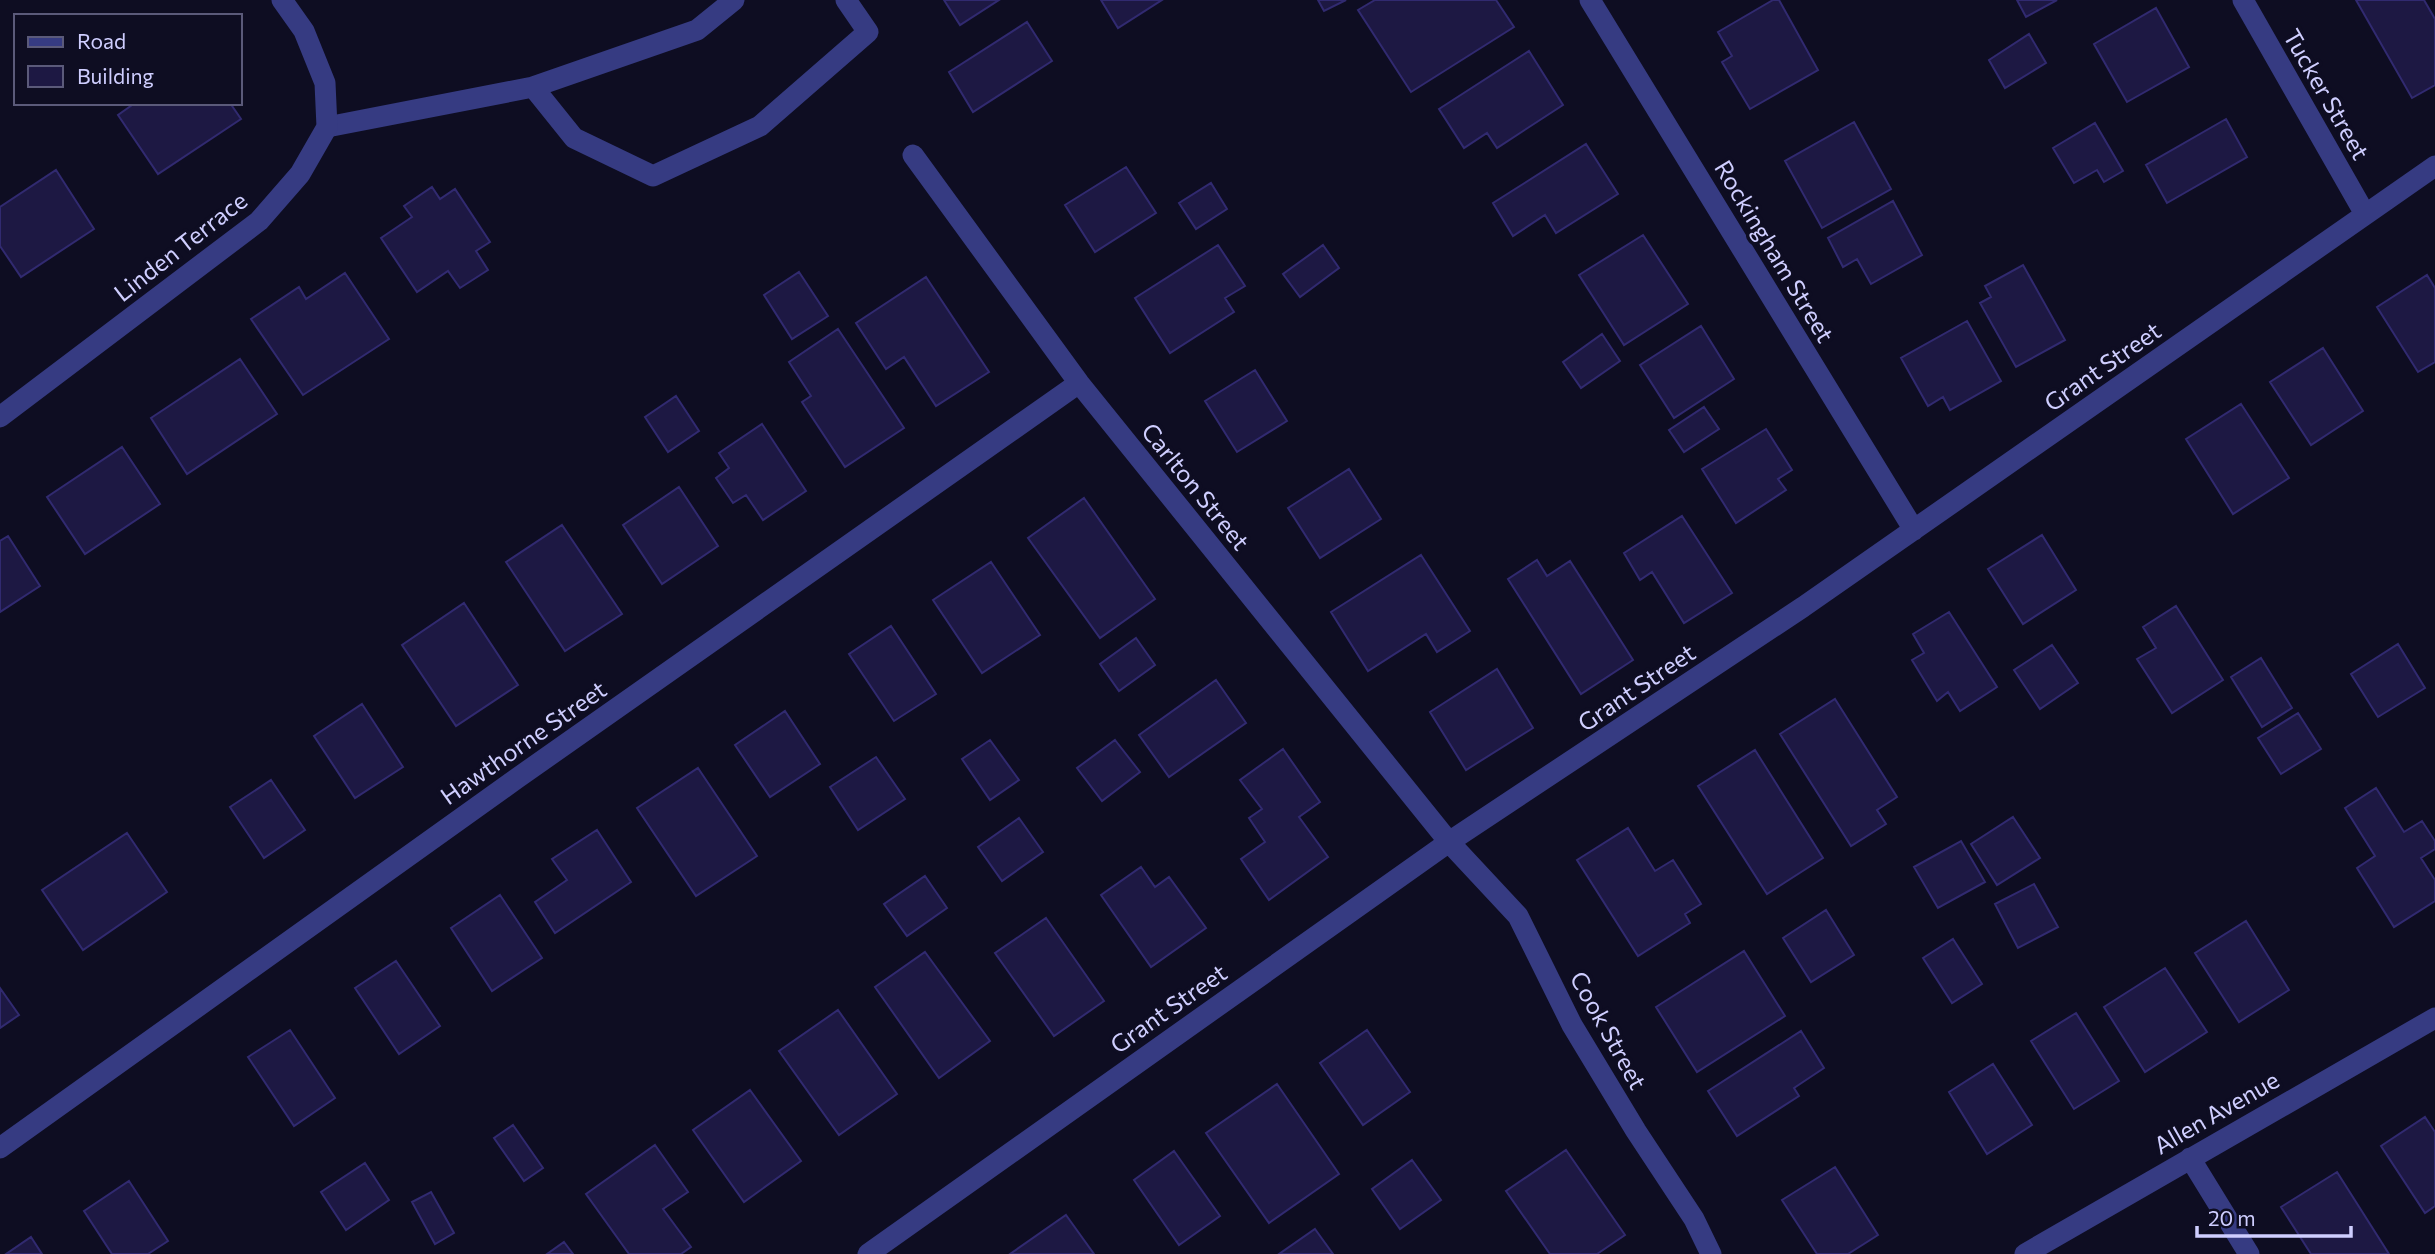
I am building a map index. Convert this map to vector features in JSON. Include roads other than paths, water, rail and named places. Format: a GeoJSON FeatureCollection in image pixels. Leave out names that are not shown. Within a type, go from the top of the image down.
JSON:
{"type":"FeatureCollection","features":[{"type":"Feature","properties":{"kind":"street"},"geometry":{"type":"LineString","coordinates":[[282,0],[304,31],[325,83],[327,127],[533,87],[697,30],[734,0]]}},
{"type":"Feature","properties":{"kind":"street"},"geometry":{"type":"LineString","coordinates":[[533,87],[573,138],[653,176],[760,126],[868,32],[846,0]]}},
{"type":"Feature","properties":{"kind":"street","name":"Rockingham Street"},"geometry":{"type":"LineString","coordinates":[[1590,0],[1914,530]]}},
{"type":"Feature","properties":{"kind":"street","name":"Tucker Street"},"geometry":{"type":"LineString","coordinates":[[2243,0],[2365,214]]}},
{"type":"Feature","properties":{"kind":"street","name":"Linden Terrace"},"geometry":{"type":"LineString","coordinates":[[0,417],[259,220],[300,174],[327,127]]}},
{"type":"Feature","properties":{"kind":"street","name":"Carlton Street"},"geometry":{"type":"LineString","coordinates":[[913,155],[1079,383],[1449,842]]}},
{"type":"Feature","properties":{"kind":"street","name":"Grant Street"},"geometry":{"type":"LineString","coordinates":[[868,1254],[1449,842],[1803,607],[2435,166]]}},
{"type":"Feature","properties":{"kind":"street","name":"Hawthorne Street"},"geometry":{"type":"LineString","coordinates":[[0,1148],[516,779],[1079,383]]}},
{"type":"Feature","properties":{"kind":"street","name":"Cook Street"},"geometry":{"type":"LineString","coordinates":[[1449,842],[1518,916],[1572,1025],[1636,1131],[1694,1219],[1711,1254]]}},
{"type":"Feature","properties":{"kind":"street","name":"Allen Avenue"},"geometry":{"type":"LineString","coordinates":[[2025,1254],[2435,1018]]}},
{"type":"Feature","properties":{"kind":"street"},"geometry":{"type":"LineString","coordinates":[[2190,1157],[2249,1254]]}}]}
